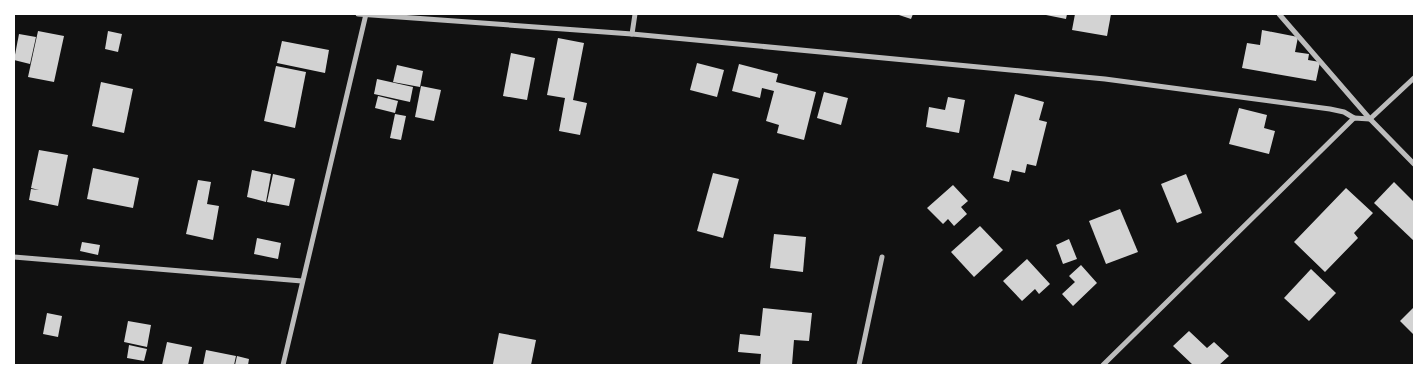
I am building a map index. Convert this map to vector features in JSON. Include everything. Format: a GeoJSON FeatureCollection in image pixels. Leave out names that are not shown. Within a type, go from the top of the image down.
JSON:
{"type":"FeatureCollection","features":[{"type":"Feature","properties":{"kind":"street"},"geometry":{"type":"LineString","coordinates":[[358,14],[632,34],[1105,79],[1330,109],[1344,112],[1354,118],[1370,119],[1414,78]]}},
{"type":"Feature","properties":{"kind":"street"},"geometry":{"type":"LineString","coordinates":[[283,365],[366,14]]}},
{"type":"Feature","properties":{"kind":"street"},"geometry":{"type":"LineString","coordinates":[[632,34],[636,14]]}},
{"type":"Feature","properties":{"kind":"street"},"geometry":{"type":"LineString","coordinates":[[1279,14],[1370,119],[1414,164]]}},
{"type":"Feature","properties":{"kind":"street"},"geometry":{"type":"LineString","coordinates":[[1103,365],[1354,118]]}},
{"type":"Feature","properties":{"kind":"street"},"geometry":{"type":"LineString","coordinates":[[859,365],[882,256]]}},
{"type":"Feature","properties":{"kind":"street"},"geometry":{"type":"LineString","coordinates":[[14,257],[302,281]]}},
{"type":"Feature","properties":{"kind":"building"},"geometry":{"type":"Polygon","coordinates":[[[896,14],[913,14],[911,19],[896,14]]]}},
{"type":"Feature","properties":{"kind":"building"},"geometry":{"type":"Polygon","coordinates":[[[1041,14],[1067,14],[1066,19],[1041,14]]]}},
{"type":"Feature","properties":{"kind":"building"},"geometry":{"type":"Polygon","coordinates":[[[1075,14],[1111,14],[1107,36],[1072,30],[1075,14]]]}},
{"type":"Feature","properties":{"kind":"building"},"geometry":{"type":"Polygon","coordinates":[[[1262,30],[1298,37],[1295,52],[1309,54],[1308,60],[1320,62],[1316,81],[1242,68],[1247,43],[1260,45],[1262,30]]]}},
{"type":"Feature","properties":{"kind":"building"},"geometry":{"type":"Polygon","coordinates":[[[38,31],[64,36],[54,82],[28,77],[38,31]]]}},
{"type":"Feature","properties":{"kind":"building"},"geometry":{"type":"Polygon","coordinates":[[[108,31],[122,34],[118,52],[105,49],[108,31]]]}},
{"type":"Feature","properties":{"kind":"building"},"geometry":{"type":"Polygon","coordinates":[[[19,34],[36,37],[30,64],[14,60],[19,34]]]}},
{"type":"Feature","properties":{"kind":"building"},"geometry":{"type":"Polygon","coordinates":[[[558,38],[584,43],[573,100],[587,103],[580,135],[559,131],[565,98],[547,95],[558,38]]]}},
{"type":"Feature","properties":{"kind":"building"},"geometry":{"type":"Polygon","coordinates":[[[282,41],[329,50],[325,73],[277,63],[282,41]]]}},
{"type":"Feature","properties":{"kind":"building"},"geometry":{"type":"Polygon","coordinates":[[[511,53],[535,58],[527,100],[503,96],[511,53]]]}},
{"type":"Feature","properties":{"kind":"building"},"geometry":{"type":"Polygon","coordinates":[[[697,63],[724,70],[717,97],[690,90],[697,63]]]}},
{"type":"Feature","properties":{"kind":"building"},"geometry":{"type":"Polygon","coordinates":[[[739,64],[778,74],[776,82],[816,92],[804,140],[777,133],[779,125],[766,121],[774,91],[762,88],[760,98],[732,91],[739,64]]]}},
{"type":"Feature","properties":{"kind":"building"},"geometry":{"type":"Polygon","coordinates":[[[397,65],[423,71],[420,87],[393,82],[397,65]]]}},
{"type":"Feature","properties":{"kind":"building"},"geometry":{"type":"Polygon","coordinates":[[[276,66],[306,72],[295,128],[264,121],[276,66]]]}},
{"type":"Feature","properties":{"kind":"building"},"geometry":{"type":"Polygon","coordinates":[[[377,79],[413,87],[410,102],[374,94],[377,79]]]}},
{"type":"Feature","properties":{"kind":"building"},"geometry":{"type":"Polygon","coordinates":[[[101,82],[133,89],[124,133],[92,126],[101,82]]]}},
{"type":"Feature","properties":{"kind":"building"},"geometry":{"type":"Polygon","coordinates":[[[421,86],[441,90],[434,121],[415,117],[421,86]]]}},
{"type":"Feature","properties":{"kind":"building"},"geometry":{"type":"Polygon","coordinates":[[[824,92],[848,98],[841,125],[817,118],[824,92]]]}},
{"type":"Feature","properties":{"kind":"building"},"geometry":{"type":"Polygon","coordinates":[[[1015,94],[1044,102],[1039,120],[1047,122],[1036,166],[1027,164],[1025,173],[1012,170],[1009,182],[993,178],[1015,94]]]}},
{"type":"Feature","properties":{"kind":"building"},"geometry":{"type":"Polygon","coordinates":[[[378,96],[398,101],[395,113],[375,108],[378,96]]]}},
{"type":"Feature","properties":{"kind":"building"},"geometry":{"type":"Polygon","coordinates":[[[948,97],[965,100],[959,133],[926,127],[929,107],[945,110],[948,97]]]}},
{"type":"Feature","properties":{"kind":"building"},"geometry":{"type":"Polygon","coordinates":[[[1239,108],[1267,115],[1264,128],[1275,131],[1269,154],[1229,144],[1239,108]]]}},
{"type":"Feature","properties":{"kind":"building"},"geometry":{"type":"Polygon","coordinates":[[[395,114],[406,116],[401,140],[390,138],[395,114]]]}},
{"type":"Feature","properties":{"kind":"building"},"geometry":{"type":"Polygon","coordinates":[[[39,150],[68,155],[58,206],[29,200],[31,189],[39,190],[31,188],[39,150]]]}},
{"type":"Feature","properties":{"kind":"building"},"geometry":{"type":"Polygon","coordinates":[[[93,168],[139,178],[133,208],[87,199],[93,168]]]}},
{"type":"Feature","properties":{"kind":"building"},"geometry":{"type":"Polygon","coordinates":[[[252,170],[271,174],[266,202],[247,197],[252,170]]]}},
{"type":"Feature","properties":{"kind":"building"},"geometry":{"type":"Polygon","coordinates":[[[713,173],[739,179],[723,238],[697,231],[713,173]]]}},
{"type":"Feature","properties":{"kind":"building"},"geometry":{"type":"Polygon","coordinates":[[[273,174],[295,179],[289,206],[267,202],[273,174]]]}},
{"type":"Feature","properties":{"kind":"building"},"geometry":{"type":"Polygon","coordinates":[[[1186,174],[1202,213],[1177,223],[1161,184],[1186,174]]]}},
{"type":"Feature","properties":{"kind":"building"},"geometry":{"type":"Polygon","coordinates":[[[198,180],[211,182],[207,204],[219,206],[213,240],[186,234],[198,180]]]}},
{"type":"Feature","properties":{"kind":"building"},"geometry":{"type":"Polygon","coordinates":[[[1394,182],[1414,202],[1414,241],[1374,203],[1394,182]]]}},
{"type":"Feature","properties":{"kind":"building"},"geometry":{"type":"Polygon","coordinates":[[[953,185],[968,201],[961,207],[967,214],[954,226],[948,219],[943,224],[927,208],[953,185]]]}},
{"type":"Feature","properties":{"kind":"building"},"geometry":{"type":"Polygon","coordinates":[[[1346,188],[1373,213],[1354,233],[1358,238],[1325,272],[1294,242],[1346,188]]]}},
{"type":"Feature","properties":{"kind":"building"},"geometry":{"type":"Polygon","coordinates":[[[1120,209],[1138,252],[1106,264],[1089,221],[1120,209]]]}},
{"type":"Feature","properties":{"kind":"building"},"geometry":{"type":"Polygon","coordinates":[[[980,226],[1003,250],[974,277],[951,252],[980,226]]]}},
{"type":"Feature","properties":{"kind":"building"},"geometry":{"type":"Polygon","coordinates":[[[774,234],[806,237],[803,272],[770,268],[774,234]]]}},
{"type":"Feature","properties":{"kind":"building"},"geometry":{"type":"Polygon","coordinates":[[[257,238],[281,243],[278,259],[254,254],[257,238]]]}},
{"type":"Feature","properties":{"kind":"building"},"geometry":{"type":"Polygon","coordinates":[[[1069,239],[1077,259],[1063,264],[1056,245],[1069,239]]]}},
{"type":"Feature","properties":{"kind":"building"},"geometry":{"type":"Polygon","coordinates":[[[82,242],[100,245],[98,255],[80,251],[82,242]]]}},
{"type":"Feature","properties":{"kind":"building"},"geometry":{"type":"Polygon","coordinates":[[[1027,259],[1050,284],[1039,294],[1035,289],[1022,301],[1003,281],[1027,259]]]}},
{"type":"Feature","properties":{"kind":"building"},"geometry":{"type":"Polygon","coordinates":[[[1081,265],[1097,283],[1073,306],[1062,294],[1075,282],[1069,276],[1081,265]]]}},
{"type":"Feature","properties":{"kind":"building"},"geometry":{"type":"Polygon","coordinates":[[[1311,269],[1336,293],[1309,321],[1284,298],[1311,269]]]}},
{"type":"Feature","properties":{"kind":"building"},"geometry":{"type":"Polygon","coordinates":[[[1414,307],[1414,335],[1400,321],[1414,307]]]}},
{"type":"Feature","properties":{"kind":"building"},"geometry":{"type":"Polygon","coordinates":[[[763,308],[812,313],[809,341],[794,340],[792,365],[760,365],[761,354],[738,352],[740,334],[760,336],[763,308]]]}},
{"type":"Feature","properties":{"kind":"building"},"geometry":{"type":"Polygon","coordinates":[[[47,313],[62,316],[58,337],[43,334],[47,313]]]}},
{"type":"Feature","properties":{"kind":"building"},"geometry":{"type":"Polygon","coordinates":[[[128,321],[151,325],[147,347],[124,342],[128,321]]]}},
{"type":"Feature","properties":{"kind":"building"},"geometry":{"type":"Polygon","coordinates":[[[1189,331],[1207,348],[1214,342],[1229,356],[1219,365],[1193,365],[1173,346],[1189,331]]]}},
{"type":"Feature","properties":{"kind":"building"},"geometry":{"type":"Polygon","coordinates":[[[499,333],[536,340],[531,365],[493,364],[499,333]]]}},
{"type":"Feature","properties":{"kind":"building"},"geometry":{"type":"Polygon","coordinates":[[[167,342],[192,347],[188,365],[162,365],[167,342]]]}},
{"type":"Feature","properties":{"kind":"building"},"geometry":{"type":"Polygon","coordinates":[[[129,345],[147,349],[144,361],[127,358],[129,345]]]}},
{"type":"Feature","properties":{"kind":"building"},"geometry":{"type":"Polygon","coordinates":[[[206,350],[236,356],[234,365],[203,365],[206,350]]]}},
{"type":"Feature","properties":{"kind":"building"},"geometry":{"type":"Polygon","coordinates":[[[237,356],[249,359],[248,365],[235,365],[237,356]]]}}]}
